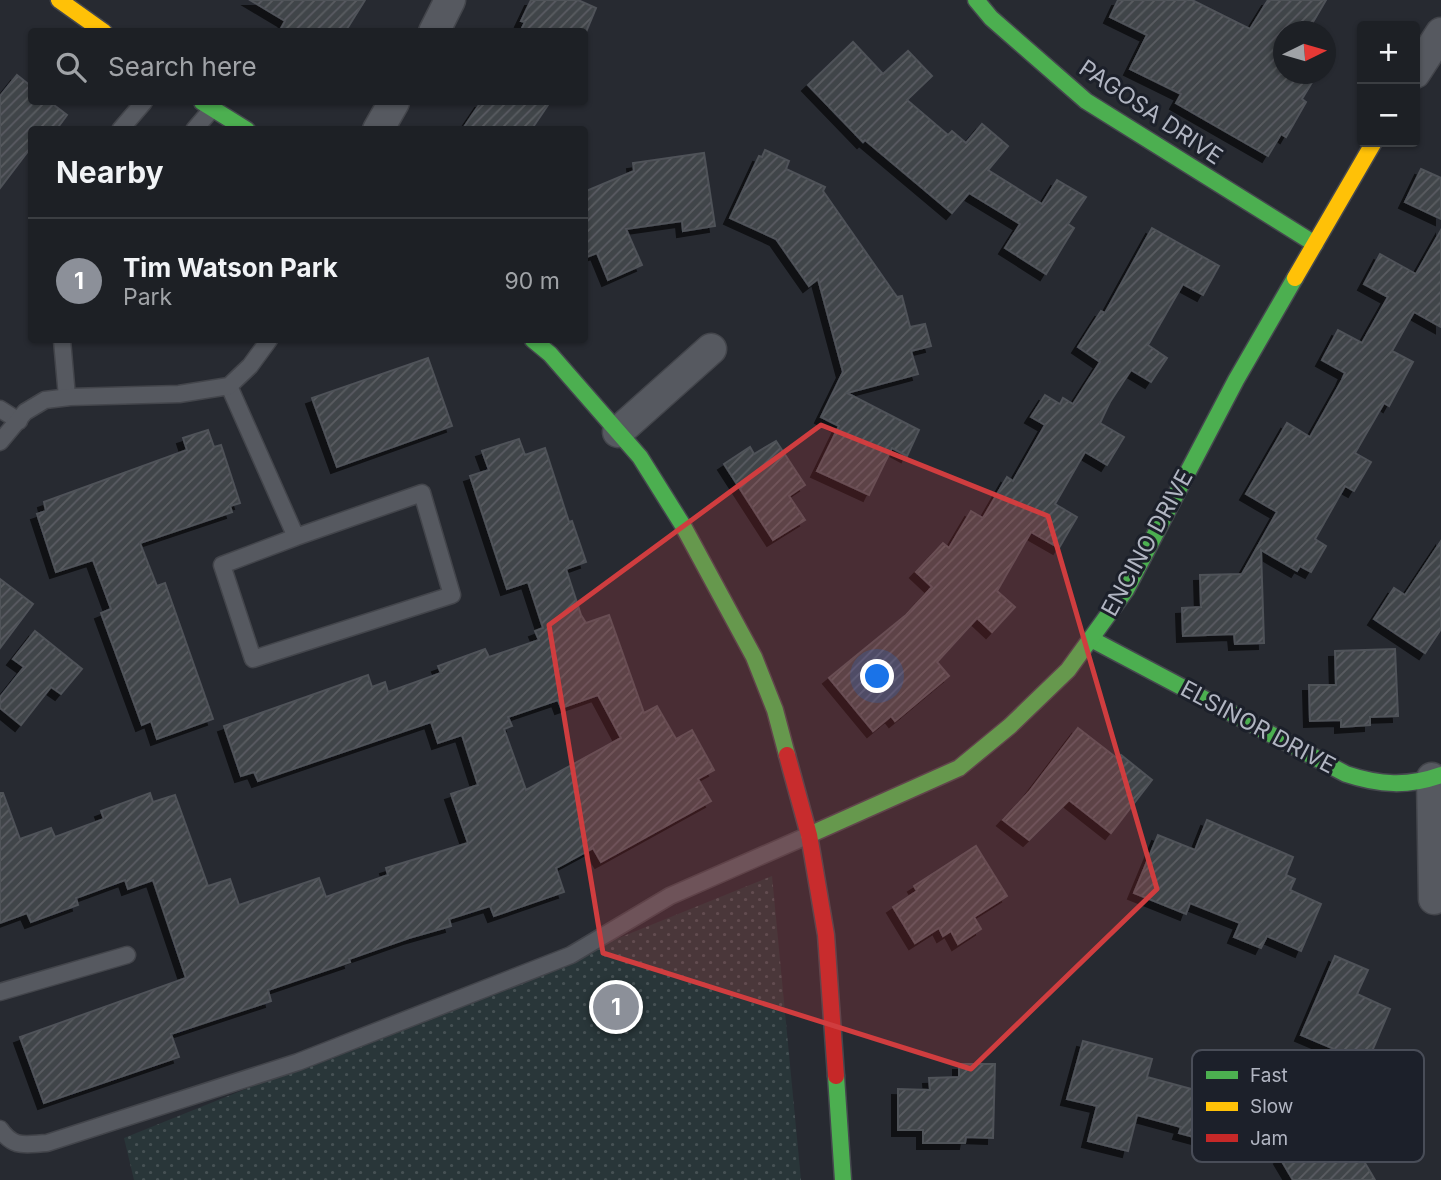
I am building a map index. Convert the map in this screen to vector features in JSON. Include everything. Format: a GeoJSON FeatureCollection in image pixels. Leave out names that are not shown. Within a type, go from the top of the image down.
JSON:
{"type":"FeatureCollection","features":[{"type":"Feature","properties":{"kind":"street"},"geometry":{"type":"LineString","coordinates":[[59,0],[98,28]]}},
{"type":"Feature","properties":{"kind":"street"},"geometry":{"type":"LineString","coordinates":[[436,28],[450,0]]}},
{"type":"Feature","properties":{"kind":"street","name":"PAGOSA DRIVE"},"geometry":{"type":"LineString","coordinates":[[976,0],[991,18],[1086,101],[1315,244]]}},
{"type":"Feature","properties":{"kind":"street"},"geometry":{"type":"LineString","coordinates":[[1420,65],[1441,33]]}},
{"type":"Feature","properties":{"kind":"street"},"geometry":{"type":"LineString","coordinates":[[207,105],[241,126]]}},
{"type":"Feature","properties":{"kind":"street"},"geometry":{"type":"LineString","coordinates":[[380,126],[392,105]]}},
{"type":"Feature","properties":{"kind":"street","name":"ENCINO DRIVE"},"geometry":{"type":"LineString","coordinates":[[808,835],[959,768],[1010,726],[1068,670],[1126,590],[1236,380],[1371,147]]}},
{"type":"Feature","properties":{"kind":"street"},"geometry":{"type":"LineString","coordinates":[[537,343],[550,354],[640,457],[682,524],[754,657],[775,710],[808,835],[826,935],[843,1180]]}},
{"type":"Feature","properties":{"kind":"street"},"geometry":{"type":"LineString","coordinates":[[618,432],[711,349]]}},
{"type":"Feature","properties":{"kind":"street","name":"ELSINOR DRIVE"},"geometry":{"type":"LineString","coordinates":[[1091,639],[1346,774],[1375,784],[1400,785],[1437,776],[1434,899]]}},
{"type":"Feature","properties":{"kind":"lane"},"geometry":{"type":"LineString","coordinates":[[123,126],[141,105]]}},
{"type":"Feature","properties":{"kind":"lane"},"geometry":{"type":"LineString","coordinates":[[196,126],[207,105]]}},
{"type":"Feature","properties":{"kind":"lane"},"geometry":{"type":"LineString","coordinates":[[62,343],[67,397]]}},
{"type":"Feature","properties":{"kind":"lane"},"geometry":{"type":"LineString","coordinates":[[0,442],[25,412],[45,400],[178,394],[229,386],[250,366],[267,343]]}},
{"type":"Feature","properties":{"kind":"lane"},"geometry":{"type":"LineString","coordinates":[[229,386],[296,537]]}},
{"type":"Feature","properties":{"kind":"lane"},"geometry":{"type":"LineString","coordinates":[[0,409],[19,421]]}},
{"type":"Feature","properties":{"kind":"lane"},"geometry":{"type":"LineString","coordinates":[[422,493],[452,595],[253,659],[222,565],[296,537],[422,493]]}},
{"type":"Feature","properties":{"kind":"lane"},"geometry":{"type":"LineString","coordinates":[[0,1129],[8,1140],[18,1145],[47,1143],[298,1062],[571,956],[670,895],[808,835]]}},
{"type":"Feature","properties":{"kind":"lane"},"geometry":{"type":"LineString","coordinates":[[0,992],[127,955]]}},
{"type":"Feature","properties":{"kind":"highlighted area"},"geometry":{"type":"Polygon","coordinates":[[[821,425],[1048,516],[1157,889],[971,1069],[603,953],[549,625],[821,425]]]}},
{"type":"Feature","properties":{"kind":"shaded area"},"geometry":{"type":"Polygon","coordinates":[[[772,876],[801,1180],[134,1180],[124,1138],[772,876]]]}},
{"type":"Feature","properties":{"kind":"building"},"geometry":{"type":"Polygon","coordinates":[[[250,0],[365,0],[348,28],[281,28],[285,21],[250,0]]]}},
{"type":"Feature","properties":{"kind":"building"},"geometry":{"type":"Polygon","coordinates":[[[531,0],[578,0],[596,8],[588,28],[522,28],[525,22],[521,21],[531,0]]]}},
{"type":"Feature","properties":{"kind":"building"},"geometry":{"type":"Polygon","coordinates":[[[1118,0],[1192,0],[1250,29],[1268,0],[1326,0],[1314,21],[1273,21],[1273,84],[1311,84],[1302,99],[1306,102],[1286,137],[1281,134],[1268,156],[1176,103],[1181,94],[1130,69],[1147,35],[1110,17],[1118,0]]]}},
{"type":"Feature","properties":{"kind":"building"},"geometry":{"type":"Polygon","coordinates":[[[853,42],[883,74],[908,51],[932,76],[907,100],[948,135],[952,131],[966,143],[982,124],[1008,146],[988,170],[1042,204],[1057,180],[1086,197],[1068,224],[1074,228],[1046,274],[1005,248],[1020,224],[969,193],[952,213],[865,140],[863,142],[808,85],[853,42]]]}},
{"type":"Feature","properties":{"kind":"building"},"geometry":{"type":"Polygon","coordinates":[[[17,75],[28,84],[28,105],[54,105],[67,115],[59,126],[28,126],[28,151],[0,188],[0,96],[17,75]]]}},
{"type":"Feature","properties":{"kind":"building"},"geometry":{"type":"Polygon","coordinates":[[[479,105],[548,105],[534,126],[465,126],[479,105]]]}},
{"type":"Feature","properties":{"kind":"building"},"geometry":{"type":"Polygon","coordinates":[[[765,150],[789,161],[786,169],[825,187],[823,191],[897,297],[902,296],[910,327],[925,324],[931,346],[911,351],[918,374],[847,393],[919,430],[907,456],[892,448],[869,495],[817,471],[839,426],[821,417],[843,372],[818,279],[809,286],[776,239],[730,218],[759,156],[762,157],[765,150]]]}},
{"type":"Feature","properties":{"kind":"building"},"geometry":{"type":"Polygon","coordinates":[[[704,153],[715,226],[683,231],[682,221],[626,229],[642,265],[608,280],[597,253],[588,256],[588,190],[634,171],[633,163],[704,153]]]}},
{"type":"Feature","properties":{"kind":"building"},"geometry":{"type":"Polygon","coordinates":[[[1421,169],[1441,178],[1441,219],[1405,202],[1421,169]]]}},
{"type":"Feature","properties":{"kind":"building"},"geometry":{"type":"Polygon","coordinates":[[[1152,228],[1219,266],[1203,295],[1183,284],[1148,345],[1167,358],[1151,382],[1131,370],[1110,402],[1100,423],[1124,437],[1107,465],[1085,452],[1055,504],[1077,517],[1059,548],[1031,532],[997,591],[1015,607],[992,632],[977,618],[937,662],[949,676],[895,721],[891,716],[873,731],[829,678],[906,615],[932,587],[916,572],[943,543],[949,548],[971,511],[983,518],[1007,477],[1013,481],[1045,425],[1031,417],[1045,395],[1060,404],[1063,398],[1073,404],[1100,362],[1078,347],[1101,311],[1105,313],[1152,228]]]}},
{"type":"Feature","properties":{"kind":"building"},"geometry":{"type":"Polygon","coordinates":[[[1441,230],[1441,327],[1414,312],[1392,351],[1413,362],[1389,406],[1384,403],[1355,453],[1371,462],[1354,491],[1345,486],[1315,539],[1326,546],[1311,572],[1300,566],[1297,571],[1261,550],[1264,643],[1235,644],[1234,634],[1183,636],[1182,608],[1201,607],[1200,575],[1242,574],[1277,512],[1246,494],[1287,423],[1310,437],[1342,380],[1345,373],[1322,360],[1338,330],[1362,343],[1388,297],[1364,284],[1380,254],[1416,274],[1441,230]]]}},
{"type":"Feature","properties":{"kind":"building"},"geometry":{"type":"Polygon","coordinates":[[[428,358],[452,426],[337,467],[312,398],[428,358]]]}},
{"type":"Feature","properties":{"kind":"building"},"geometry":{"type":"Polygon","coordinates":[[[208,430],[214,447],[221,445],[240,503],[230,506],[232,512],[140,543],[157,586],[165,583],[213,719],[157,739],[151,721],[142,725],[101,613],[111,609],[93,560],[56,572],[37,514],[46,511],[44,502],[187,450],[183,438],[208,430]]]}},
{"type":"Feature","properties":{"kind":"building"},"geometry":{"type":"Polygon","coordinates":[[[519,439],[525,455],[545,448],[569,522],[572,521],[586,562],[566,569],[581,615],[586,623],[609,615],[644,713],[657,706],[676,739],[692,730],[714,770],[698,779],[711,801],[601,862],[593,848],[556,868],[564,892],[494,916],[490,906],[449,919],[451,926],[409,938],[349,959],[350,962],[268,990],[271,1001],[171,1034],[179,1057],[44,1103],[20,1037],[186,978],[153,880],[128,889],[125,880],[76,898],[78,905],[31,922],[27,913],[0,923],[0,793],[3,793],[20,839],[51,828],[55,837],[104,819],[101,811],[150,793],[153,802],[175,795],[208,886],[230,879],[239,905],[319,878],[326,897],[388,875],[386,868],[468,843],[451,794],[478,785],[462,735],[438,743],[431,722],[258,781],[254,772],[241,776],[224,726],[368,675],[372,687],[385,682],[388,692],[441,673],[438,666],[485,649],[489,657],[539,640],[535,631],[543,628],[528,582],[507,589],[470,476],[489,470],[482,451],[519,439]],[[598,695],[561,708],[558,700],[508,717],[512,726],[504,729],[526,790],[621,738],[598,695]]]}},
{"type":"Feature","properties":{"kind":"building"},"geometry":{"type":"Polygon","coordinates":[[[776,441],[805,485],[789,496],[805,520],[773,540],[724,464],[750,447],[754,454],[776,441]]]}},
{"type":"Feature","properties":{"kind":"building"},"geometry":{"type":"Polygon","coordinates":[[[1441,541],[1441,629],[1425,653],[1374,619],[1394,588],[1405,595],[1441,541]]]}},
{"type":"Feature","properties":{"kind":"building"},"geometry":{"type":"Polygon","coordinates":[[[0,579],[33,604],[0,648],[0,579]]]}},
{"type":"Feature","properties":{"kind":"building"},"geometry":{"type":"Polygon","coordinates":[[[35,631],[82,669],[61,694],[51,687],[21,725],[0,708],[0,697],[24,667],[13,659],[35,631]]]}},
{"type":"Feature","properties":{"kind":"building"},"geometry":{"type":"Polygon","coordinates":[[[1395,649],[1398,716],[1370,717],[1370,725],[1341,727],[1341,720],[1310,721],[1309,685],[1336,685],[1335,651],[1395,649]]]}},
{"type":"Feature","properties":{"kind":"building"},"geometry":{"type":"Polygon","coordinates":[[[1078,728],[1118,759],[1121,755],[1152,780],[1111,833],[1069,800],[1029,840],[1003,820],[1029,792],[1078,728]]]}},
{"type":"Feature","properties":{"kind":"building"},"geometry":{"type":"Polygon","coordinates":[[[1207,820],[1293,857],[1286,875],[1295,879],[1290,890],[1321,904],[1301,951],[1267,936],[1261,948],[1234,937],[1240,923],[1190,903],[1186,914],[1134,893],[1158,835],[1195,850],[1207,820]]]}},
{"type":"Feature","properties":{"kind":"building"},"geometry":{"type":"Polygon","coordinates":[[[976,846],[1007,896],[974,917],[981,929],[958,944],[951,931],[943,936],[939,928],[915,943],[893,907],[917,891],[914,886],[976,846]]]}},
{"type":"Feature","properties":{"kind":"building"},"geometry":{"type":"Polygon","coordinates":[[[1335,956],[1368,970],[1357,994],[1390,1009],[1373,1050],[1336,1050],[1301,1035],[1335,956]]]}},
{"type":"Feature","properties":{"kind":"building"},"geometry":{"type":"Polygon","coordinates":[[[1083,1041],[1152,1059],[1147,1077],[1192,1089],[1192,1136],[1179,1133],[1181,1127],[1137,1115],[1128,1151],[1088,1141],[1097,1106],[1067,1099],[1083,1041]]]}},
{"type":"Feature","properties":{"kind":"building"},"geometry":{"type":"Polygon","coordinates":[[[959,1064],[995,1064],[993,1138],[966,1137],[965,1143],[923,1143],[923,1130],[898,1130],[898,1089],[930,1090],[929,1078],[959,1077],[959,1064]]]}},
{"type":"Feature","properties":{"kind":"building"},"geometry":{"type":"Polygon","coordinates":[[[1282,1162],[1364,1162],[1375,1180],[1293,1180],[1282,1162]]]}},
{"type":"Feature","properties":{"kind":"traffic: fast"},"geometry":{"type":"LineString","coordinates":[[976,0],[991,18],[1086,101],[1315,244]]}},
{"type":"Feature","properties":{"kind":"traffic: fast"},"geometry":{"type":"LineString","coordinates":[[207,105],[241,126]]}},
{"type":"Feature","properties":{"kind":"traffic: fast"},"geometry":{"type":"LineString","coordinates":[[809,835],[959,768],[1010,726],[1068,670],[1126,590],[1236,380],[1295,278]]}},
{"type":"Feature","properties":{"kind":"traffic: fast"},"geometry":{"type":"LineString","coordinates":[[537,343],[550,354],[640,457],[682,524],[754,657],[775,710],[787,755]]}},
{"type":"Feature","properties":{"kind":"traffic: fast"},"geometry":{"type":"LineString","coordinates":[[1091,639],[1346,774],[1394,783],[1441,775]]}},
{"type":"Feature","properties":{"kind":"traffic: fast"},"geometry":{"type":"LineString","coordinates":[[836,1076],[843,1180]]}},
{"type":"Feature","properties":{"kind":"traffic: slow"},"geometry":{"type":"LineString","coordinates":[[59,0],[98,28]]}},
{"type":"Feature","properties":{"kind":"traffic: slow"},"geometry":{"type":"LineString","coordinates":[[1295,278],[1371,147]]}},
{"type":"Feature","properties":{"kind":"traffic: jam"},"geometry":{"type":"LineString","coordinates":[[787,755],[809,835],[826,935],[836,1076]]}},
{"type":"Feature","properties":{"kind":"place","name":"Tim Watson Park"},"geometry":{"type":"Point","coordinates":[616,1007]}}]}
